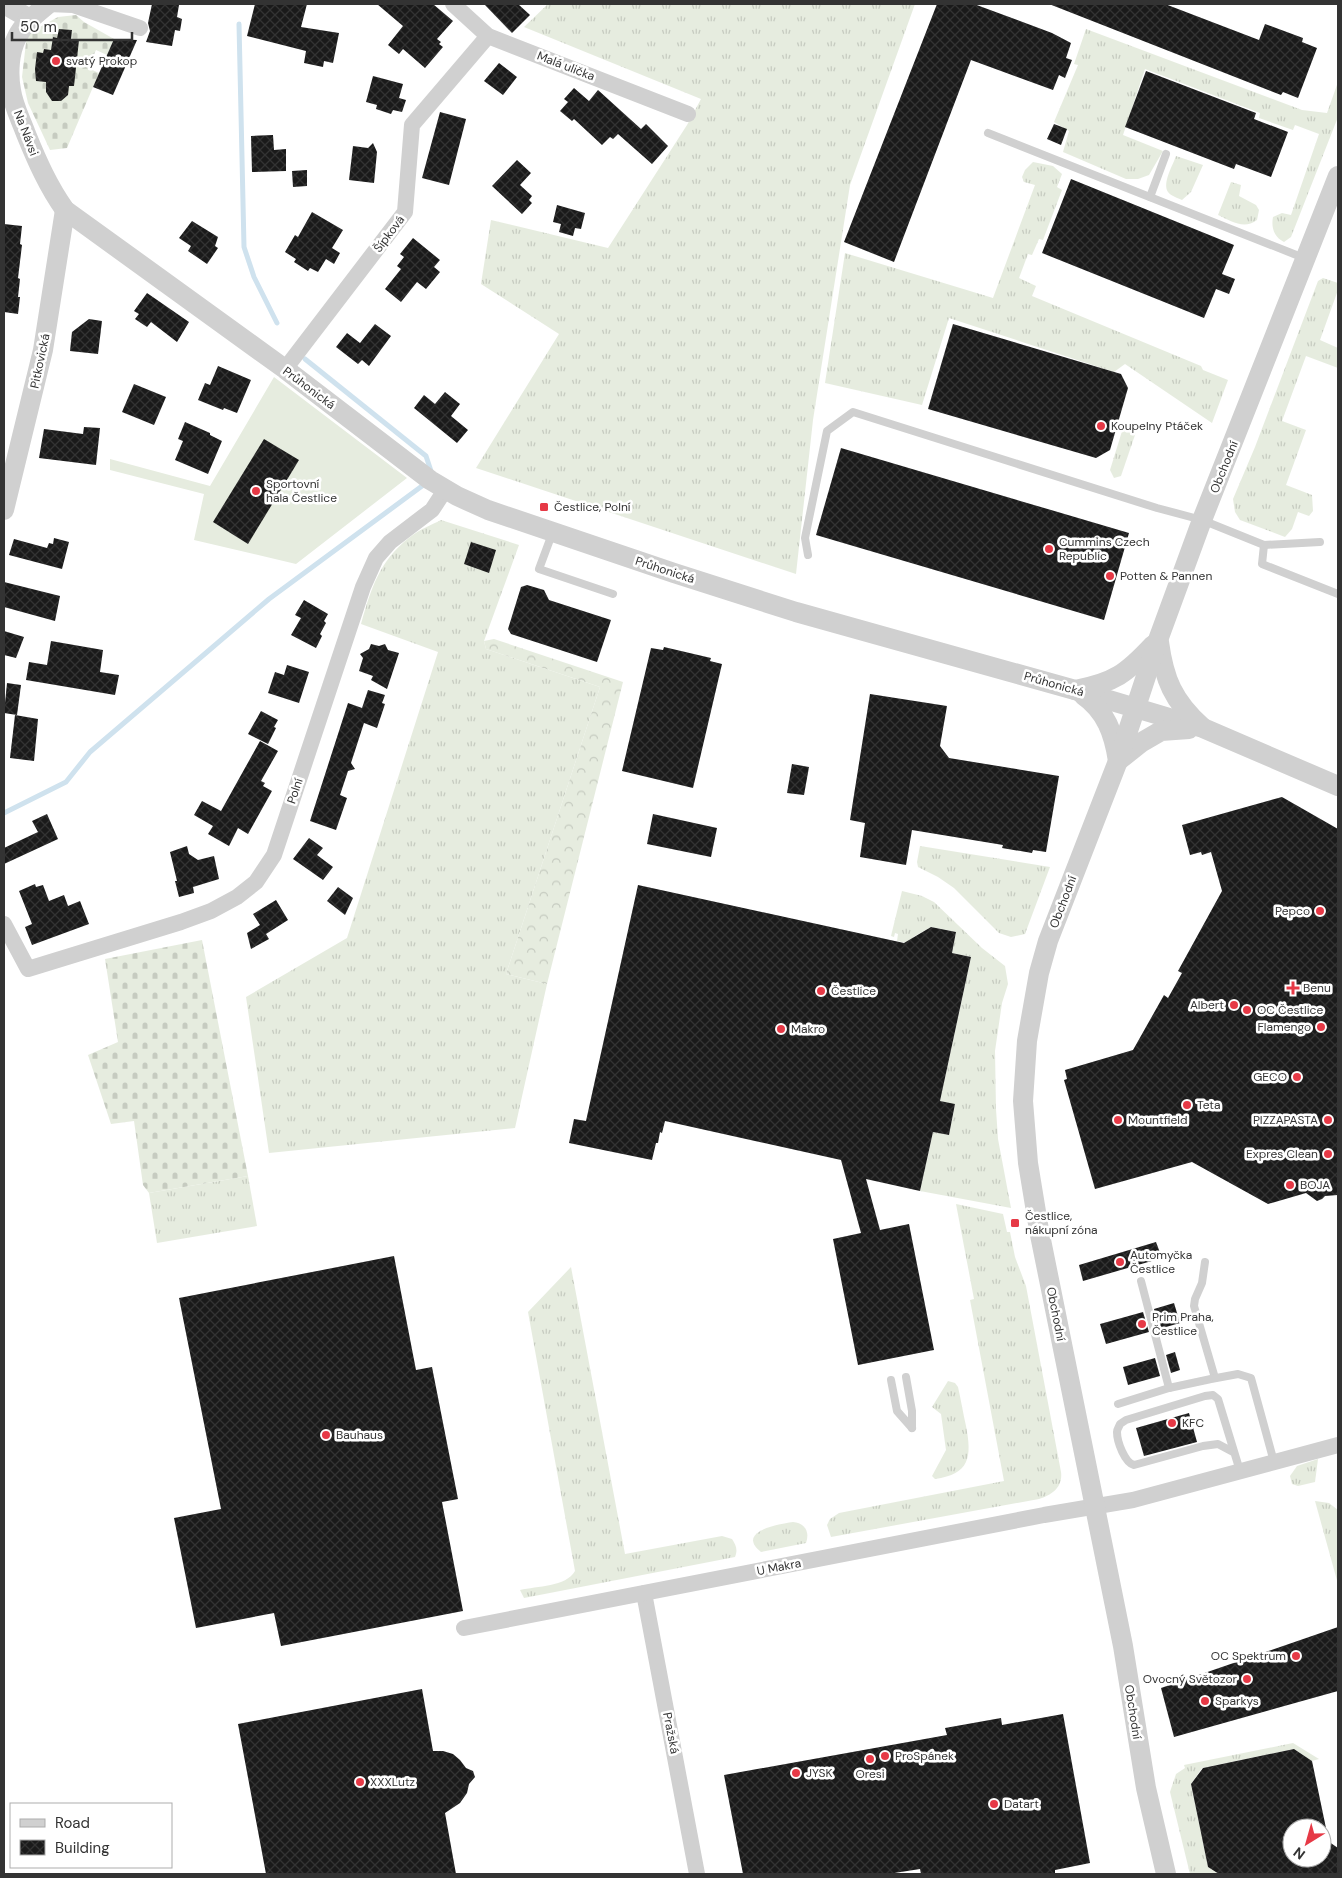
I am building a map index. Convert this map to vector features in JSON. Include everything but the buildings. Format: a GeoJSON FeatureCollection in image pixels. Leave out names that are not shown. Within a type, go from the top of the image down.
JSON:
{"type":"FeatureCollection","features":[{"type":"Feature","properties":{"kind":"street"},"geometry":{"type":"LineString","coordinates":[[4,4],[30,19]]}},
{"type":"Feature","properties":{"kind":"street","name":"Na Návsi"},"geometry":{"type":"LineString","coordinates":[[48,4],[30,19],[16,37],[10,56],[11,90],[21,120],[42,170],[50,188],[64,210]]}},
{"type":"Feature","properties":{"kind":"street"},"geometry":{"type":"LineString","coordinates":[[48,4],[73,5],[140,28]]}},
{"type":"Feature","properties":{"kind":"street","name":"Malá ulička"},"geometry":{"type":"LineString","coordinates":[[453,4],[488,36],[688,114]]}},
{"type":"Feature","properties":{"kind":"street","name":"Šípková"},"geometry":{"type":"LineString","coordinates":[[285,369],[406,212],[412,125],[488,36]]}},
{"type":"Feature","properties":{"kind":"street","name":"Obchodní"},"geometry":{"type":"LineString","coordinates":[[1166,1874],[1146,1788],[1123,1646],[1039,1230],[1028,1163],[1023,1101],[1027,1040],[1039,973],[1048,941],[1118,761],[1158,640],[1202,520],[1338,176]]}},
{"type":"Feature","properties":{"kind":"street","name":"Průhonická"},"geometry":{"type":"LineString","coordinates":[[64,210],[285,369],[430,480],[445,490],[488,510],[674,573],[803,614],[1203,728],[1338,786]]}},
{"type":"Feature","properties":{"kind":"street","name":"Pitkovická"},"geometry":{"type":"LineString","coordinates":[[4,510],[43,350],[64,210]]}},
{"type":"Feature","properties":{"kind":"street","name":"Polní"},"geometry":{"type":"LineString","coordinates":[[4,924],[28,969],[204,914],[237,897],[256,882],[274,855],[363,588],[376,558],[390,542],[432,510],[445,490]]}},
{"type":"Feature","properties":{"kind":"street"},"geometry":{"type":"LineString","coordinates":[[1075,690],[1102,684],[1118,677],[1133,666],[1158,640]]}},
{"type":"Feature","properties":{"kind":"street"},"geometry":{"type":"LineString","coordinates":[[1158,640],[1163,668],[1171,690],[1185,711],[1203,728]]}},
{"type":"Feature","properties":{"kind":"street"},"geometry":{"type":"LineString","coordinates":[[1075,690],[1094,703],[1104,716],[1110,730],[1118,761],[1142,742],[1161,731],[1203,728]]}},
{"type":"Feature","properties":{"kind":"street","name":"U Makra"},"geometry":{"type":"LineString","coordinates":[[464,1628],[1133,1500],[1338,1445]]}},
{"type":"Feature","properties":{"kind":"street","name":"Pražská"},"geometry":{"type":"LineString","coordinates":[[644,1593],[697,1874]]}},
{"type":"Feature","properties":{"kind":"lane"},"geometry":{"type":"LineString","coordinates":[[988,133],[1306,259]]}},
{"type":"Feature","properties":{"kind":"lane"},"geometry":{"type":"LineString","coordinates":[[1150,197],[1166,154]]}},
{"type":"Feature","properties":{"kind":"lane"},"geometry":{"type":"LineString","coordinates":[[808,555],[805,538],[827,431],[853,412],[1157,508],[1202,520],[1264,545],[1320,542]]}},
{"type":"Feature","properties":{"kind":"lane"},"geometry":{"type":"LineString","coordinates":[[553,533],[539,569],[613,594]]}},
{"type":"Feature","properties":{"kind":"lane"},"geometry":{"type":"LineString","coordinates":[[1264,545],[1262,564],[1338,594]]}},
{"type":"Feature","properties":{"kind":"lane"},"geometry":{"type":"LineString","coordinates":[[1205,1262],[1202,1283],[1194,1306],[1215,1378]]}},
{"type":"Feature","properties":{"kind":"lane"},"geometry":{"type":"LineString","coordinates":[[1141,1281],[1169,1388]]}},
{"type":"Feature","properties":{"kind":"lane"},"geometry":{"type":"LineString","coordinates":[[1118,1404],[1169,1388],[1215,1378],[1238,1374],[1251,1378],[1274,1462]]}},
{"type":"Feature","properties":{"kind":"lane"},"geometry":{"type":"LineString","coordinates":[[891,1380],[897,1410],[912,1428],[912,1410],[906,1377]]}},
{"type":"Feature","properties":{"kind":"lane"},"geometry":{"type":"LineString","coordinates":[[1233,1452],[1218,1444],[1203,1446],[1134,1465],[1129,1464],[1125,1458],[1117,1433],[1120,1424],[1126,1420],[1214,1395],[1218,1399],[1240,1471]]}},
{"type":"Feature","properties":{"kind":"green space"},"geometry":{"type":"Polygon","coordinates":[[[548,4],[915,4],[850,185],[813,420],[796,574],[476,468],[559,334],[481,284],[491,220],[608,248],[687,125],[701,99],[524,27],[548,4]]]}},
{"type":"Feature","properties":{"kind":"green space"},"geometry":{"type":"Polygon","coordinates":[[[76,15],[84,22],[114,39],[107,55],[96,50],[88,68],[99,73],[67,148],[50,150],[28,103],[22,77],[27,34],[58,17],[76,15]]]}},
{"type":"Feature","properties":{"kind":"green space"},"geometry":{"type":"Polygon","coordinates":[[[1086,29],[1302,110],[1327,113],[1338,82],[1338,117],[1291,237],[1284,242],[1278,238],[1272,225],[1273,217],[1282,213],[1291,215],[1319,134],[1295,125],[1293,130],[1259,118],[1260,113],[1145,69],[1123,135],[1163,151],[1149,175],[1138,179],[1126,179],[1063,152],[1069,131],[1054,122],[1078,65],[1074,64],[1086,29]]]}},
{"type":"Feature","properties":{"kind":"green space"},"geometry":{"type":"Polygon","coordinates":[[[1176,156],[1203,165],[1191,192],[1182,200],[1171,195],[1166,188],[1167,179],[1176,156]]]}},
{"type":"Feature","properties":{"kind":"green space"},"geometry":{"type":"Polygon","coordinates":[[[1033,162],[1053,166],[1062,174],[1057,187],[1062,190],[1043,240],[1039,239],[1032,255],[1028,254],[1019,278],[1036,286],[1032,296],[1201,366],[1203,370],[1228,380],[1212,423],[1125,364],[1114,372],[949,318],[922,405],[825,383],[845,253],[993,298],[1035,185],[1024,182],[1022,177],[1025,170],[1033,162]]]}},
{"type":"Feature","properties":{"kind":"green space"},"geometry":{"type":"Polygon","coordinates":[[[1231,182],[1241,185],[1239,196],[1256,205],[1259,210],[1257,220],[1252,223],[1242,224],[1233,222],[1218,215],[1231,182]]]}},
{"type":"Feature","properties":{"kind":"green space"},"geometry":{"type":"Polygon","coordinates":[[[1323,278],[1338,283],[1338,290],[1320,340],[1338,348],[1338,368],[1306,356],[1282,421],[1306,430],[1286,485],[1312,495],[1313,511],[1309,516],[1298,512],[1292,529],[1285,537],[1240,520],[1235,512],[1233,499],[1255,447],[1318,281],[1323,278]]]}},
{"type":"Feature","properties":{"kind":"green space"},"geometry":{"type":"Polygon","coordinates":[[[274,377],[407,478],[296,564],[194,540],[204,494],[110,470],[110,459],[210,486],[274,377]]]}},
{"type":"Feature","properties":{"kind":"green space"},"geometry":{"type":"Polygon","coordinates":[[[1123,428],[1136,432],[1121,476],[1114,478],[1110,470],[1123,428]]]}},
{"type":"Feature","properties":{"kind":"green space"},"geometry":{"type":"Polygon","coordinates":[[[441,520],[519,545],[484,641],[486,649],[600,687],[506,974],[547,984],[515,1128],[269,1153],[246,997],[347,938],[438,652],[361,624],[373,587],[391,556],[399,546],[414,534],[441,520]]]}},
{"type":"Feature","properties":{"kind":"green space"},"geometry":{"type":"Polygon","coordinates":[[[494,639],[623,682],[547,984],[506,974],[600,687],[486,649],[484,641],[494,639]]]}},
{"type":"Feature","properties":{"kind":"green space"},"geometry":{"type":"Polygon","coordinates":[[[920,846],[1050,867],[1025,934],[1011,937],[999,933],[954,888],[918,867],[920,846]]]}},
{"type":"Feature","properties":{"kind":"green space"},"geometry":{"type":"Polygon","coordinates":[[[902,891],[922,896],[934,902],[982,948],[1005,966],[1008,984],[1002,1003],[995,1051],[996,1109],[998,1139],[1011,1208],[920,1191],[933,1132],[949,1135],[955,1105],[940,1101],[971,957],[952,953],[956,932],[931,927],[913,937],[912,944],[897,941],[898,934],[895,933],[894,937],[891,936],[902,891]]]}},
{"type":"Feature","properties":{"kind":"green space"},"geometry":{"type":"Polygon","coordinates":[[[202,940],[248,1176],[149,1193],[143,1185],[134,1121],[111,1124],[88,1055],[118,1042],[105,959],[202,940]]]}},
{"type":"Feature","properties":{"kind":"green space"},"geometry":{"type":"Polygon","coordinates":[[[248,1176],[257,1226],[157,1243],[149,1193],[248,1176]]]}},
{"type":"Feature","properties":{"kind":"green space"},"geometry":{"type":"Polygon","coordinates":[[[956,1204],[1003,1214],[1007,1232],[1010,1232],[1015,1257],[1026,1286],[1061,1472],[1060,1482],[1056,1490],[1039,1499],[831,1537],[827,1525],[830,1519],[839,1513],[1004,1481],[970,1300],[974,1299],[956,1204]]]}},
{"type":"Feature","properties":{"kind":"green space"},"geometry":{"type":"Polygon","coordinates":[[[571,1267],[625,1554],[722,1536],[732,1539],[736,1552],[735,1557],[524,1598],[520,1590],[558,1583],[571,1576],[575,1571],[528,1312],[571,1267]]]}},
{"type":"Feature","properties":{"kind":"green space"},"geometry":{"type":"Polygon","coordinates":[[[948,1381],[955,1383],[958,1387],[968,1437],[968,1455],[962,1468],[947,1477],[935,1479],[932,1476],[946,1450],[941,1414],[932,1407],[948,1381]]]}},
{"type":"Feature","properties":{"kind":"green space"},"geometry":{"type":"Polygon","coordinates":[[[1318,1459],[1315,1482],[1298,1486],[1292,1484],[1290,1476],[1297,1466],[1318,1459]]]}},
{"type":"Feature","properties":{"kind":"green space"},"geometry":{"type":"Polygon","coordinates":[[[1315,1501],[1329,1503],[1338,1510],[1338,1584],[1315,1501]]]}},
{"type":"Feature","properties":{"kind":"green space"},"geometry":{"type":"Polygon","coordinates":[[[793,1522],[801,1524],[806,1529],[806,1543],[761,1552],[754,1545],[753,1539],[762,1530],[793,1522]]]}},
{"type":"Feature","properties":{"kind":"green space"},"geometry":{"type":"Polygon","coordinates":[[[1293,1743],[1319,1759],[1312,1761],[1294,1749],[1202,1768],[1191,1784],[1208,1867],[1219,1874],[1190,1874],[1170,1792],[1176,1774],[1185,1768],[1184,1765],[1293,1743]]]}},
{"type":"Feature","properties":{"kind":"waterway"},"geometry":{"type":"LineString","coordinates":[[239,24],[244,247],[254,277],[277,323]]}},
{"type":"Feature","properties":{"kind":"waterway"},"geometry":{"type":"LineString","coordinates":[[305,359],[426,456],[431,471]]}},
{"type":"Feature","properties":{"kind":"waterway"},"geometry":{"type":"LineString","coordinates":[[4,813],[66,782],[90,752],[269,599],[422,486]]}},
{"type":"Feature","properties":{"kind":"place","name":"svatý Prokop"},"geometry":{"type":"Point","coordinates":[56,61]}},
{"type":"Feature","properties":{"kind":"place","name":"Koupelny Ptáček"},"geometry":{"type":"Point","coordinates":[1101,426]}},
{"type":"Feature","properties":{"kind":"place","name":"Sportovní hala Čestlice"},"geometry":{"type":"Point","coordinates":[256,491]}},
{"type":"Feature","properties":{"kind":"place","name":"Čestlice, Polní"},"geometry":{"type":"Point","coordinates":[544,507]}},
{"type":"Feature","properties":{"kind":"place","name":"Cummins Czech Republic"},"geometry":{"type":"Point","coordinates":[1049,549]}},
{"type":"Feature","properties":{"kind":"place","name":"Potten & Pannen"},"geometry":{"type":"Point","coordinates":[1110,576]}},
{"type":"Feature","properties":{"kind":"place","name":"Pepco"},"geometry":{"type":"Point","coordinates":[1320,911]}},
{"type":"Feature","properties":{"kind":"place","name":"Benu"},"geometry":{"type":"Point","coordinates":[1293,988]}},
{"type":"Feature","properties":{"kind":"place","name":"Čestlice"},"geometry":{"type":"Point","coordinates":[821,991]}},
{"type":"Feature","properties":{"kind":"place","name":"Albert"},"geometry":{"type":"Point","coordinates":[1234,1005]}},
{"type":"Feature","properties":{"kind":"place","name":"OC Čestlice"},"geometry":{"type":"Point","coordinates":[1247,1010]}},
{"type":"Feature","properties":{"kind":"place","name":"Flamengo"},"geometry":{"type":"Point","coordinates":[1321,1027]}},
{"type":"Feature","properties":{"kind":"place","name":"Makro"},"geometry":{"type":"Point","coordinates":[781,1029]}},
{"type":"Feature","properties":{"kind":"place","name":"GECO"},"geometry":{"type":"Point","coordinates":[1297,1077]}},
{"type":"Feature","properties":{"kind":"place","name":"Teta"},"geometry":{"type":"Point","coordinates":[1187,1105]}},
{"type":"Feature","properties":{"kind":"place","name":"Mountfield"},"geometry":{"type":"Point","coordinates":[1118,1120]}},
{"type":"Feature","properties":{"kind":"place","name":"PIZZAPASTA"},"geometry":{"type":"Point","coordinates":[1328,1120]}},
{"type":"Feature","properties":{"kind":"place","name":"Expres Clean"},"geometry":{"type":"Point","coordinates":[1328,1154]}},
{"type":"Feature","properties":{"kind":"place","name":"BOJA"},"geometry":{"type":"Point","coordinates":[1290,1185]}},
{"type":"Feature","properties":{"kind":"place","name":"Čestlice, nákupní zóna"},"geometry":{"type":"Point","coordinates":[1015,1223]}},
{"type":"Feature","properties":{"kind":"place","name":"Automyčka Čestlice"},"geometry":{"type":"Point","coordinates":[1120,1262]}},
{"type":"Feature","properties":{"kind":"place","name":"Prim Praha, Čestlice"},"geometry":{"type":"Point","coordinates":[1142,1324]}},
{"type":"Feature","properties":{"kind":"place","name":"KFC"},"geometry":{"type":"Point","coordinates":[1172,1423]}},
{"type":"Feature","properties":{"kind":"place","name":"Bauhaus"},"geometry":{"type":"Point","coordinates":[326,1435]}},
{"type":"Feature","properties":{"kind":"place","name":"OC Spektrum"},"geometry":{"type":"Point","coordinates":[1296,1656]}},
{"type":"Feature","properties":{"kind":"place","name":"Ovocný Světozor"},"geometry":{"type":"Point","coordinates":[1247,1679]}},
{"type":"Feature","properties":{"kind":"place","name":"Sparkys"},"geometry":{"type":"Point","coordinates":[1205,1701]}},
{"type":"Feature","properties":{"kind":"place","name":"ProSpánek"},"geometry":{"type":"Point","coordinates":[885,1756]}},
{"type":"Feature","properties":{"kind":"place","name":"Oresi"},"geometry":{"type":"Point","coordinates":[870,1759]}},
{"type":"Feature","properties":{"kind":"place","name":"JYSK"},"geometry":{"type":"Point","coordinates":[796,1773]}},
{"type":"Feature","properties":{"kind":"place","name":"XXXLutz"},"geometry":{"type":"Point","coordinates":[360,1782]}},
{"type":"Feature","properties":{"kind":"place","name":"Datart"},"geometry":{"type":"Point","coordinates":[994,1804]}}]}
